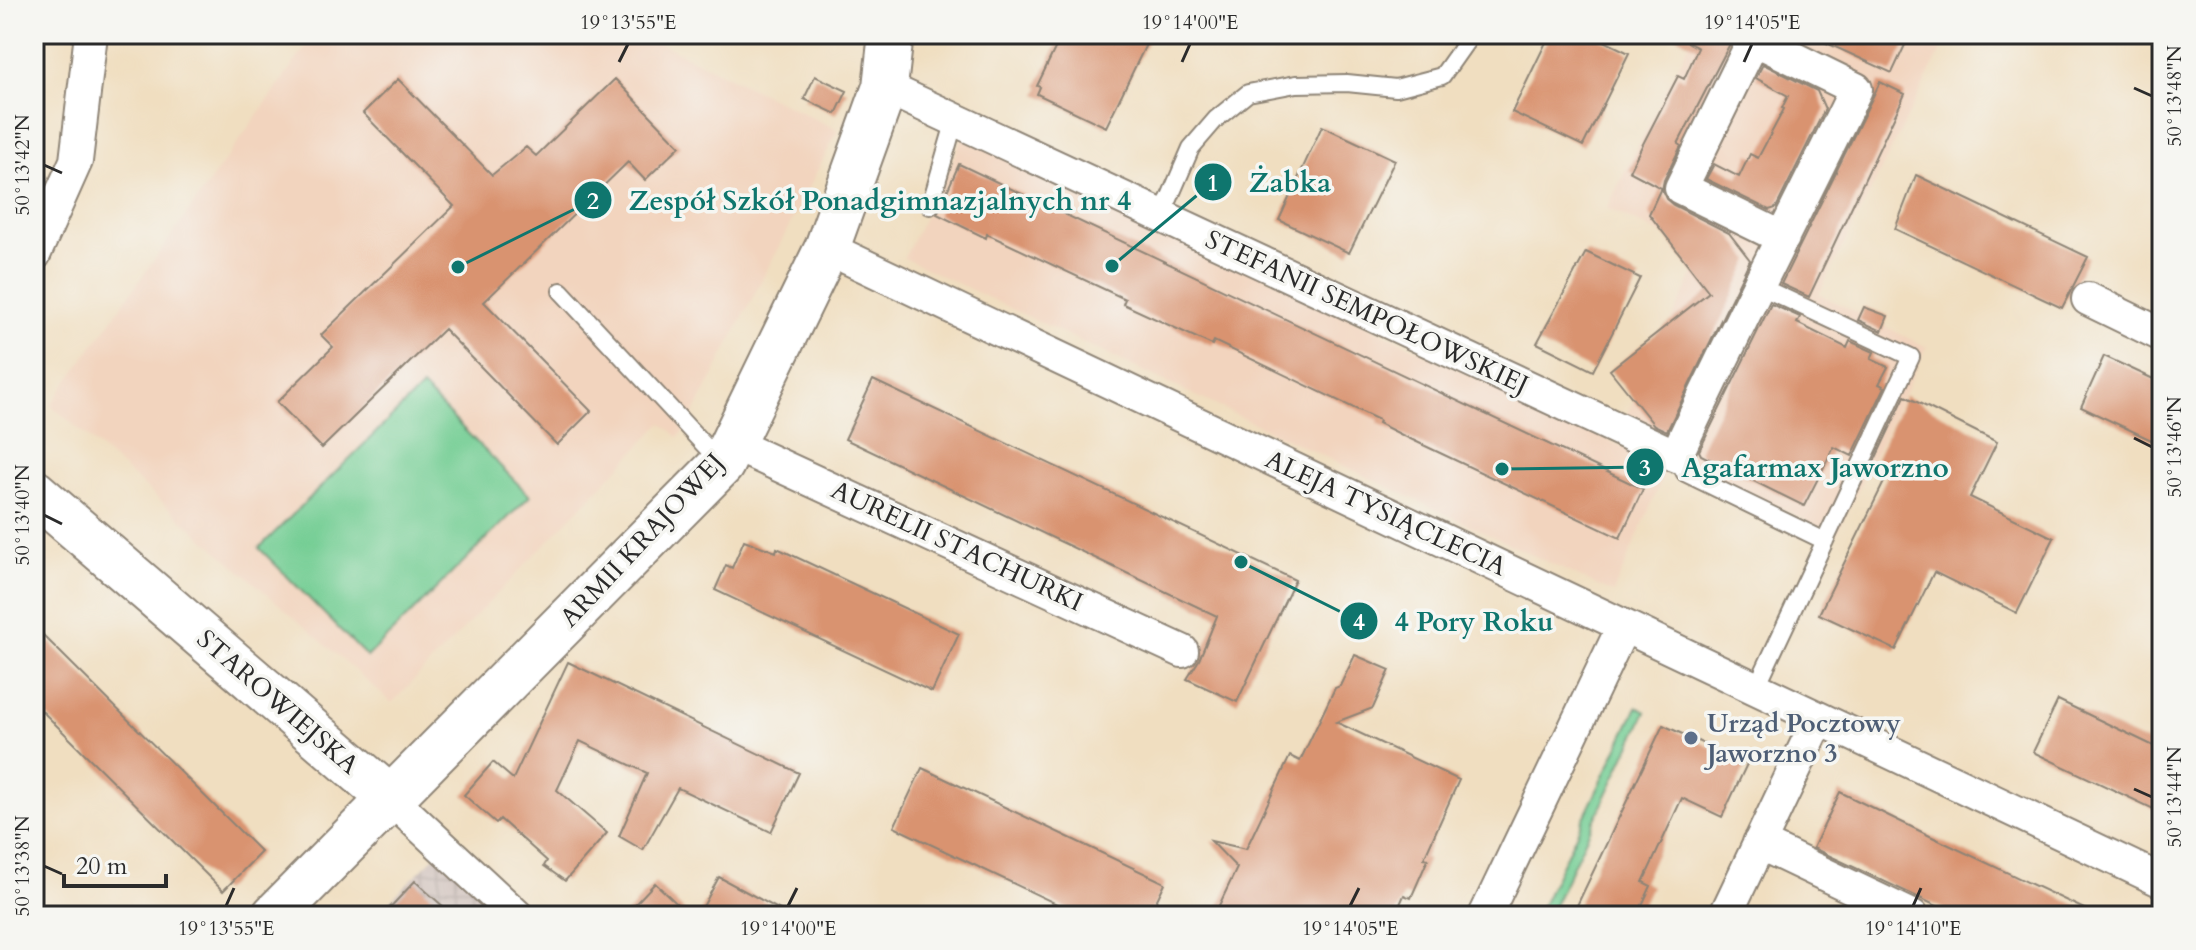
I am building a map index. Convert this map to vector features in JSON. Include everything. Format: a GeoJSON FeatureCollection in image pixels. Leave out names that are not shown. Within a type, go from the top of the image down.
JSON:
{"type":"FeatureCollection","features":[{"type":"Feature","properties":{"kind":"street"},"geometry":{"type":"LineString","coordinates":[[34,255],[76,161],[91,34]]}},
{"type":"Feature","properties":{"kind":"street","name":"ARMII KRAJOWEJ"},"geometry":{"type":"LineString","coordinates":[[274,916],[726,454],[827,248],[885,87],[891,34]]}},
{"type":"Feature","properties":{"kind":"street"},"geometry":{"type":"LineString","coordinates":[[1676,456],[1759,286],[1783,238],[1856,89],[1754,39],[1681,188],[1783,238]]}},
{"type":"Feature","properties":{"kind":"street","name":"STEFANII SEMPOŁOWSKIEJ"},"geometry":{"type":"LineString","coordinates":[[885,87],[1676,456]]}},
{"type":"Feature","properties":{"kind":"street","name":"ALEJA TYSIĄCLECIA"},"geometry":{"type":"LineString","coordinates":[[827,248],[2162,881]]}},
{"type":"Feature","properties":{"kind":"street"},"geometry":{"type":"LineString","coordinates":[[2088,299],[2162,335]]}},
{"type":"Feature","properties":{"kind":"street","name":"AURELII STACHURKI"},"geometry":{"type":"LineString","coordinates":[[726,454],[1182,651]]}},
{"type":"Feature","properties":{"kind":"street","name":"STAROWIEJSKA"},"geometry":{"type":"LineString","coordinates":[[34,492],[390,798],[517,916]]}},
{"type":"Feature","properties":{"kind":"street"},"geometry":{"type":"LineString","coordinates":[[1485,916],[1623,627]]}},
{"type":"Feature","properties":{"kind":"street"},"geometry":{"type":"LineString","coordinates":[[1725,916],[1818,720]]}},
{"type":"Feature","properties":{"kind":"street"},"geometry":{"type":"LineString","coordinates":[[1759,843],[1912,916]]}},
{"type":"Feature","properties":{"kind":"lane"},"geometry":{"type":"LineString","coordinates":[[1159,215],[1191,148],[1216,119],[1248,93],[1296,84],[1347,83],[1396,88],[1442,76],[1466,42]]}},
{"type":"Feature","properties":{"kind":"lane"},"geometry":{"type":"LineString","coordinates":[[930,206],[955,120]]}},
{"type":"Feature","properties":{"kind":"lane"},"geometry":{"type":"LineString","coordinates":[[1755,690],[1911,357],[1759,286]]}},
{"type":"Feature","properties":{"kind":"lane"},"geometry":{"type":"LineString","coordinates":[[561,291],[726,454]]}},
{"type":"Feature","properties":{"kind":"lane"},"geometry":{"type":"LineString","coordinates":[[1676,456],[1685,473],[1825,541]]}},
{"type":"Feature","properties":{"kind":"shaded area"},"geometry":{"type":"Polygon","coordinates":[[[315,34],[641,34],[838,130],[687,427],[678,437],[662,423],[392,703],[51,405],[315,34]]]}},
{"type":"Feature","properties":{"kind":"shaded area"},"geometry":{"type":"Polygon","coordinates":[[[1694,34],[1939,34],[1947,38],[1819,294],[1927,347],[1836,535],[1619,430],[1703,255],[1607,208],[1694,34]]]}},
{"type":"Feature","properties":{"kind":"shaded area"},"geometry":{"type":"Polygon","coordinates":[[[965,134],[1667,468],[1613,593],[904,258],[965,134]]]}},
{"type":"Feature","properties":{"kind":"shaded area"},"geometry":{"type":"Polygon","coordinates":[[[436,855],[510,916],[375,916],[436,855]]]}},
{"type":"Feature","properties":{"kind":"green space"},"geometry":{"type":"Polygon","coordinates":[[[422,387],[530,496],[367,657],[259,548],[422,387]]]}},
{"type":"Feature","properties":{"kind":"green space"},"geometry":{"type":"Polygon","coordinates":[[[1637,707],[1646,712],[1549,916],[1537,916],[1637,707]]]}},
{"type":"Feature","properties":{"kind":"building"},"geometry":{"type":"Polygon","coordinates":[[[1062,34],[1151,34],[1106,127],[1037,94],[1040,87],[1037,86],[1062,34]]]}},
{"type":"Feature","properties":{"kind":"building"},"geometry":{"type":"Polygon","coordinates":[[[1550,34],[1590,34],[1629,53],[1583,146],[1512,112],[1550,34]]]}},
{"type":"Feature","properties":{"kind":"building"},"geometry":{"type":"Polygon","coordinates":[[[1673,34],[1735,34],[1678,144],[1681,146],[1662,190],[1673,205],[1729,233],[1750,260],[1667,431],[1654,425],[1610,370],[1709,292],[1649,214],[1661,188],[1629,171],[1678,76],[1684,79],[1698,48],[1673,34]]]}},
{"type":"Feature","properties":{"kind":"building"},"geometry":{"type":"Polygon","coordinates":[[[1807,34],[1879,34],[1905,45],[1892,73],[1807,34]]]}},
{"type":"Feature","properties":{"kind":"building"},"geometry":{"type":"Polygon","coordinates":[[[1763,64],[1817,91],[1825,109],[1776,208],[1769,210],[1706,179],[1714,164],[1739,177],[1750,154],[1758,158],[1784,109],[1788,96],[1756,78],[1763,64]]]}},
{"type":"Feature","properties":{"kind":"building"},"geometry":{"type":"Polygon","coordinates":[[[815,76],[847,91],[836,114],[804,99],[815,76]]]}},
{"type":"Feature","properties":{"kind":"building"},"geometry":{"type":"Polygon","coordinates":[[[398,79],[492,175],[526,147],[536,156],[615,79],[680,146],[645,180],[628,162],[484,302],[591,411],[557,445],[444,329],[322,448],[277,402],[333,347],[321,335],[454,206],[363,113],[398,79]]]}},
{"type":"Feature","properties":{"kind":"building"},"geometry":{"type":"Polygon","coordinates":[[[1880,82],[1905,94],[1809,297],[1781,284],[1880,82]]]}},
{"type":"Feature","properties":{"kind":"building"},"geometry":{"type":"Polygon","coordinates":[[[1322,126],[1395,160],[1349,253],[1279,220],[1322,126]]]}},
{"type":"Feature","properties":{"kind":"building"},"geometry":{"type":"Polygon","coordinates":[[[959,164],[1643,489],[1620,538],[1402,435],[1378,423],[1379,420],[1214,341],[1212,345],[1123,304],[1125,299],[937,214],[959,164]]]}},
{"type":"Feature","properties":{"kind":"building"},"geometry":{"type":"Polygon","coordinates":[[[1916,175],[2088,257],[2062,308],[1895,229],[1916,175]]]}},
{"type":"Feature","properties":{"kind":"building"},"geometry":{"type":"Polygon","coordinates":[[[1586,252],[1640,278],[1593,371],[1537,343],[1586,252]]]}},
{"type":"Feature","properties":{"kind":"building"},"geometry":{"type":"Polygon","coordinates":[[[1771,304],[1800,317],[1797,323],[1847,348],[1850,341],[1874,352],[1871,359],[1888,367],[1879,384],[1885,387],[1852,456],[1834,447],[1804,506],[1701,455],[1699,451],[1771,304]]]}},
{"type":"Feature","properties":{"kind":"building"},"geometry":{"type":"Polygon","coordinates":[[[1864,307],[1888,316],[1882,331],[1858,320],[1864,307]]]}},
{"type":"Feature","properties":{"kind":"building"},"geometry":{"type":"Polygon","coordinates":[[[2104,356],[2162,383],[2162,445],[2081,407],[2104,356]]]}},
{"type":"Feature","properties":{"kind":"building"},"geometry":{"type":"Polygon","coordinates":[[[873,380],[1295,580],[1237,702],[1187,679],[1199,660],[1217,616],[845,439],[873,380]]]}},
{"type":"Feature","properties":{"kind":"building"},"geometry":{"type":"Polygon","coordinates":[[[1905,396],[1997,442],[1970,497],[2054,538],[2017,613],[1934,572],[1896,650],[1819,614],[1888,474],[1872,466],[1905,396]]]}},
{"type":"Feature","properties":{"kind":"building"},"geometry":{"type":"Polygon","coordinates":[[[744,540],[776,552],[777,548],[959,634],[932,692],[715,590],[726,565],[732,568],[744,540]]]}},
{"type":"Feature","properties":{"kind":"building"},"geometry":{"type":"Polygon","coordinates":[[[34,626],[261,852],[223,891],[34,703],[34,626]]]}},
{"type":"Feature","properties":{"kind":"building"},"geometry":{"type":"Polygon","coordinates":[[[1355,655],[1390,670],[1373,708],[1336,722],[1459,780],[1424,858],[1428,859],[1411,898],[1404,895],[1395,916],[1214,916],[1237,868],[1211,841],[1246,849],[1290,756],[1300,761],[1335,688],[1340,686],[1355,655]]]}},
{"type":"Feature","properties":{"kind":"building"},"geometry":{"type":"Polygon","coordinates":[[[568,662],[799,773],[771,832],[678,788],[643,850],[619,836],[647,773],[580,741],[557,790],[607,833],[565,881],[544,866],[547,861],[500,819],[496,823],[464,795],[493,762],[513,779],[568,662]]]}},
{"type":"Feature","properties":{"kind":"building"},"geometry":{"type":"Polygon","coordinates":[[[2058,700],[2162,750],[2162,813],[2033,752],[2058,700]]]}},
{"type":"Feature","properties":{"kind":"building"},"geometry":{"type":"Polygon","coordinates":[[[1663,725],[1747,764],[1722,817],[1682,798],[1643,882],[1651,886],[1637,916],[1572,916],[1663,725]]]}},
{"type":"Feature","properties":{"kind":"building"},"geometry":{"type":"Polygon","coordinates":[[[922,768],[1165,883],[1149,916],[1082,916],[894,827],[922,768]]]}},
{"type":"Feature","properties":{"kind":"building"},"geometry":{"type":"Polygon","coordinates":[[[1840,792],[2099,916],[1958,916],[1813,848],[1840,792]]]}},
{"type":"Feature","properties":{"kind":"building"},"geometry":{"type":"Polygon","coordinates":[[[719,877],[791,916],[698,916],[719,877]]]}},
{"type":"Feature","properties":{"kind":"building"},"geometry":{"type":"Polygon","coordinates":[[[415,881],[427,892],[454,916],[382,916],[415,881]]]}},
{"type":"Feature","properties":{"kind":"building"},"geometry":{"type":"Polygon","coordinates":[[[655,883],[690,916],[624,916],[655,883]]]}},
{"type":"Feature","properties":{"kind":"place","name":"Żabka"},"geometry":{"type":"Point","coordinates":[1112,266]}},
{"type":"Feature","properties":{"kind":"place","name":"Zespół Szkół Ponadgimnazjalnych nr 4"},"geometry":{"type":"Point","coordinates":[458,267]}},
{"type":"Feature","properties":{"kind":"place","name":"Agafarmax Jaworzno"},"geometry":{"type":"Point","coordinates":[1502,469]}},
{"type":"Feature","properties":{"kind":"place","name":"4 Pory Roku"},"geometry":{"type":"Point","coordinates":[1241,562]}},
{"type":"Feature","properties":{"kind":"place","name":"Urząd Pocztowy Jaworzno 3"},"geometry":{"type":"Point","coordinates":[1691,738]}}]}
